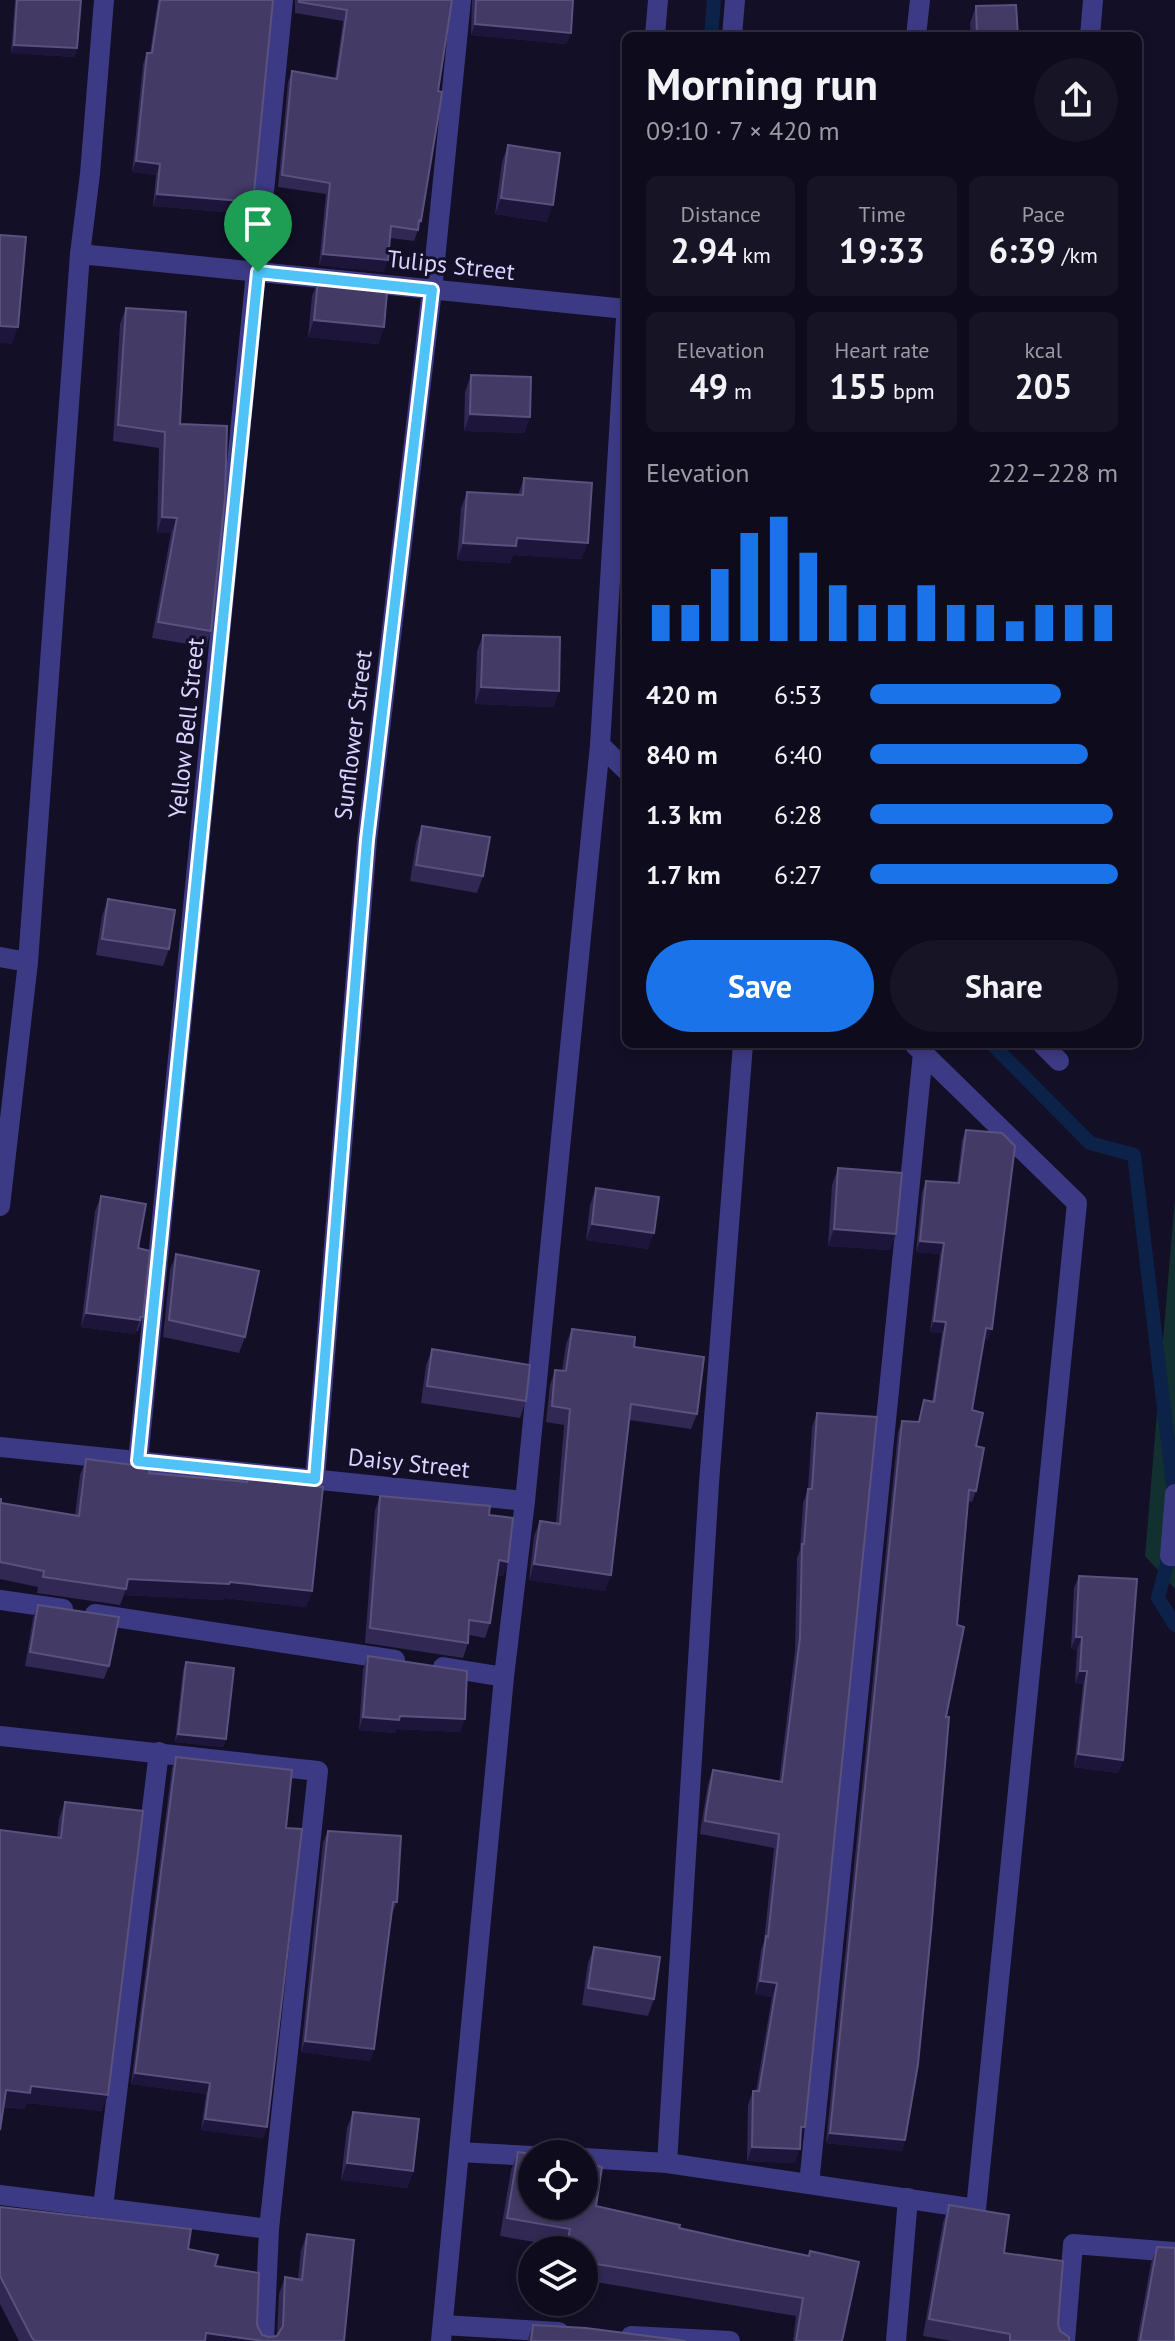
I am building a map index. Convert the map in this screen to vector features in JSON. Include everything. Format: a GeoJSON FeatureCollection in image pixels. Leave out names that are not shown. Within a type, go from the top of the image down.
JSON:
{"type":"FeatureCollection","features":[{"type":"Feature","properties":{"kind":"street"},"geometry":{"type":"LineString","coordinates":[[0,1206],[28,962],[80,254],[90,174],[104,0]]}},
{"type":"Feature","properties":{"kind":"street","name":"Yellow Bell Street"},"geometry":{"type":"LineString","coordinates":[[138,1461],[283,0]]}},
{"type":"Feature","properties":{"kind":"street","name":"Sunflower Street"},"geometry":{"type":"LineString","coordinates":[[315,1479],[367,840],[432,290],[461,0]]}},
{"type":"Feature","properties":{"kind":"street"},"geometry":{"type":"LineString","coordinates":[[655,32],[658,0]]}},
{"type":"Feature","properties":{"kind":"street"},"geometry":{"type":"LineString","coordinates":[[732,32],[735,0]]}},
{"type":"Feature","properties":{"kind":"street"},"geometry":{"type":"LineString","coordinates":[[916,32],[920,0]]}},
{"type":"Feature","properties":{"kind":"street"},"geometry":{"type":"LineString","coordinates":[[1090,32],[1093,0]]}},
{"type":"Feature","properties":{"kind":"street","name":"Tulips Street"},"geometry":{"type":"LineString","coordinates":[[80,254],[622,309]]}},
{"type":"Feature","properties":{"kind":"street"},"geometry":{"type":"LineString","coordinates":[[579,2333],[442,2333],[504,1677],[525,1501],[600,745],[622,384]]}},
{"type":"Feature","properties":{"kind":"street"},"geometry":{"type":"LineString","coordinates":[[600,745],[622,766]]}},
{"type":"Feature","properties":{"kind":"street"},"geometry":{"type":"LineString","coordinates":[[0,957],[28,962]]}},
{"type":"Feature","properties":{"kind":"street"},"geometry":{"type":"LineString","coordinates":[[667,2163],[709,1483],[743,1048]]}},
{"type":"Feature","properties":{"kind":"street"},"geometry":{"type":"LineString","coordinates":[[598,2159],[667,2163],[976,2209],[1077,1203],[918,1048]]}},
{"type":"Feature","properties":{"kind":"street"},"geometry":{"type":"LineString","coordinates":[[809,2184],[918,1048]]}},
{"type":"Feature","properties":{"kind":"street"},"geometry":{"type":"LineString","coordinates":[[1046,1048],[1059,1061]]}},
{"type":"Feature","properties":{"kind":"street","name":"Daisy Street"},"geometry":{"type":"LineString","coordinates":[[0,1447],[525,1501]]}},
{"type":"Feature","properties":{"kind":"street"},"geometry":{"type":"LineString","coordinates":[[1175,1494],[1170,1556],[1175,1556]]}},
{"type":"Feature","properties":{"kind":"street"},"geometry":{"type":"LineString","coordinates":[[0,1600],[504,1677]]}},
{"type":"Feature","properties":{"kind":"street"},"geometry":{"type":"LineString","coordinates":[[0,1736],[318,1771],[269,2229],[264,2341]]}},
{"type":"Feature","properties":{"kind":"street"},"geometry":{"type":"LineString","coordinates":[[103,2207],[159,1752]]}},
{"type":"Feature","properties":{"kind":"street"},"geometry":{"type":"LineString","coordinates":[[459,2152],[518,2155]]}},
{"type":"Feature","properties":{"kind":"street"},"geometry":{"type":"LineString","coordinates":[[0,2195],[269,2229]]}},
{"type":"Feature","properties":{"kind":"street"},"geometry":{"type":"LineString","coordinates":[[896,2341],[908,2198]]}},
{"type":"Feature","properties":{"kind":"street"},"geometry":{"type":"LineString","coordinates":[[1065,2341],[1073,2244],[1175,2252]]}},
{"type":"Feature","properties":{"kind":"street"},"geometry":{"type":"LineString","coordinates":[[609,2334],[730,2341]]}},
{"type":"Feature","properties":{"kind":"green space"},"geometry":{"type":"Polygon","coordinates":[[[1175,1197],[1175,1589],[1145,1556],[1175,1197]]]}},
{"type":"Feature","properties":{"kind":"building"},"geometry":{"type":"Polygon","coordinates":[[[17,0],[81,0],[77,48],[14,45],[17,0]]]}},
{"type":"Feature","properties":{"kind":"building"},"geometry":{"type":"Polygon","coordinates":[[[160,0],[273,0],[253,202],[157,194],[160,164],[136,161],[147,53],[152,53],[160,0]]]}},
{"type":"Feature","properties":{"kind":"building"},"geometry":{"type":"Polygon","coordinates":[[[299,0],[452,0],[438,91],[442,92],[421,221],[418,230],[391,226],[388,260],[323,254],[330,183],[282,175],[292,71],[337,79],[347,10],[299,0]]]}},
{"type":"Feature","properties":{"kind":"building"},"geometry":{"type":"Polygon","coordinates":[[[476,0],[573,0],[571,33],[475,24],[476,0]]]}},
{"type":"Feature","properties":{"kind":"building"},"geometry":{"type":"Polygon","coordinates":[[[1016,5],[1018,32],[977,32],[976,6],[1016,5]]]}},
{"type":"Feature","properties":{"kind":"building"},"geometry":{"type":"Polygon","coordinates":[[[508,145],[560,153],[553,205],[501,198],[508,145]]]}},
{"type":"Feature","properties":{"kind":"building"},"geometry":{"type":"Polygon","coordinates":[[[0,235],[26,237],[18,327],[0,326],[0,235]]]}},
{"type":"Feature","properties":{"kind":"building"},"geometry":{"type":"Polygon","coordinates":[[[322,274],[388,281],[384,327],[314,320],[318,280],[322,280],[322,274]]]}},
{"type":"Feature","properties":{"kind":"building"},"geometry":{"type":"Polygon","coordinates":[[[126,308],[186,312],[180,424],[227,426],[225,498],[211,631],[158,622],[177,518],[162,517],[165,432],[118,425],[126,308]]]}},
{"type":"Feature","properties":{"kind":"building"},"geometry":{"type":"Polygon","coordinates":[[[471,375],[531,377],[530,417],[470,414],[471,375]]]}},
{"type":"Feature","properties":{"kind":"building"},"geometry":{"type":"Polygon","coordinates":[[[524,478],[592,483],[588,543],[517,538],[516,546],[463,543],[467,492],[523,495],[524,478]]]}},
{"type":"Feature","properties":{"kind":"building"},"geometry":{"type":"Polygon","coordinates":[[[483,635],[560,637],[559,691],[481,687],[483,635]]]}},
{"type":"Feature","properties":{"kind":"building"},"geometry":{"type":"Polygon","coordinates":[[[422,826],[490,837],[483,876],[416,865],[422,826]]]}},
{"type":"Feature","properties":{"kind":"building"},"geometry":{"type":"Polygon","coordinates":[[[108,899],[175,910],[169,949],[102,939],[108,899]]]}},
{"type":"Feature","properties":{"kind":"building"},"geometry":{"type":"Polygon","coordinates":[[[966,1130],[1002,1133],[1015,1146],[992,1329],[986,1328],[972,1410],[983,1413],[976,1446],[984,1448],[976,1491],[969,1490],[957,1625],[964,1627],[946,1717],[949,1717],[918,2064],[905,2140],[830,2133],[902,1421],[919,1422],[924,1400],[934,1402],[946,1322],[934,1321],[944,1243],[920,1241],[926,1181],[959,1183],[966,1130]]]}},
{"type":"Feature","properties":{"kind":"building"},"geometry":{"type":"Polygon","coordinates":[[[838,1168],[902,1173],[896,1234],[834,1229],[838,1168]]]}},
{"type":"Feature","properties":{"kind":"building"},"geometry":{"type":"Polygon","coordinates":[[[596,1188],[659,1197],[654,1233],[592,1224],[596,1188]]]}},
{"type":"Feature","properties":{"kind":"building"},"geometry":{"type":"Polygon","coordinates":[[[101,1196],[146,1204],[138,1248],[150,1251],[143,1317],[140,1320],[86,1313],[101,1196]]]}},
{"type":"Feature","properties":{"kind":"building"},"geometry":{"type":"Polygon","coordinates":[[[176,1254],[259,1271],[245,1337],[169,1320],[176,1254]]]}},
{"type":"Feature","properties":{"kind":"building"},"geometry":{"type":"Polygon","coordinates":[[[572,1329],[635,1337],[634,1347],[704,1357],[697,1414],[631,1404],[611,1575],[534,1564],[540,1521],[560,1524],[570,1409],[552,1406],[555,1370],[566,1371],[572,1329]]]}},
{"type":"Feature","properties":{"kind":"building"},"geometry":{"type":"Polygon","coordinates":[[[432,1349],[530,1365],[526,1401],[427,1386],[432,1349]]]}},
{"type":"Feature","properties":{"kind":"building"},"geometry":{"type":"Polygon","coordinates":[[[817,1413],[877,1417],[805,2127],[801,2127],[800,2149],[752,2147],[753,2091],[759,2091],[777,1983],[760,1981],[779,1834],[705,1821],[713,1770],[782,1782],[800,1638],[802,1544],[808,1489],[812,1489],[817,1413]]]}},
{"type":"Feature","properties":{"kind":"building"},"geometry":{"type":"Polygon","coordinates":[[[86,1459],[150,1467],[149,1473],[247,1482],[248,1478],[323,1487],[312,1591],[230,1582],[128,1579],[126,1589],[43,1577],[44,1571],[0,1562],[0,1499],[1,1503],[79,1516],[86,1459]]]}},
{"type":"Feature","properties":{"kind":"building"},"geometry":{"type":"Polygon","coordinates":[[[380,1496],[490,1506],[489,1515],[513,1518],[508,1562],[499,1560],[490,1623],[469,1620],[468,1643],[370,1628],[380,1496]]]}},
{"type":"Feature","properties":{"kind":"building"},"geometry":{"type":"Polygon","coordinates":[[[1079,1576],[1137,1579],[1123,1760],[1078,1754],[1087,1671],[1080,1671],[1082,1637],[1076,1637],[1079,1576]]]}},
{"type":"Feature","properties":{"kind":"building"},"geometry":{"type":"Polygon","coordinates":[[[38,1605],[119,1617],[109,1666],[30,1652],[38,1605]]]}},
{"type":"Feature","properties":{"kind":"building"},"geometry":{"type":"Polygon","coordinates":[[[368,1656],[467,1671],[465,1719],[363,1717],[368,1656]]]}},
{"type":"Feature","properties":{"kind":"building"},"geometry":{"type":"Polygon","coordinates":[[[186,1662],[234,1668],[226,1739],[178,1734],[186,1662]]]}},
{"type":"Feature","properties":{"kind":"building"},"geometry":{"type":"Polygon","coordinates":[[[176,1757],[292,1770],[286,1828],[302,1829],[267,2127],[205,2119],[210,2083],[135,2073],[176,1757]]]}},
{"type":"Feature","properties":{"kind":"building"},"geometry":{"type":"Polygon","coordinates":[[[65,1802],[143,1811],[108,2095],[31,2086],[30,2093],[6,2090],[0,2130],[0,1830],[61,1838],[65,1802]]]}},
{"type":"Feature","properties":{"kind":"building"},"geometry":{"type":"Polygon","coordinates":[[[328,1831],[401,1836],[397,1902],[393,1902],[374,2049],[305,2041],[328,1831]]]}},
{"type":"Feature","properties":{"kind":"building"},"geometry":{"type":"Polygon","coordinates":[[[594,1947],[660,1957],[654,1999],[588,1988],[594,1947]]]}},
{"type":"Feature","properties":{"kind":"building"},"geometry":{"type":"Polygon","coordinates":[[[353,2112],[419,2119],[413,2171],[347,2163],[353,2112]]]}},
{"type":"Feature","properties":{"kind":"building"},"geometry":{"type":"Polygon","coordinates":[[[518,2152],[518,2220],[507,2218],[518,2152]]]}},
{"type":"Feature","properties":{"kind":"building"},"geometry":{"type":"Polygon","coordinates":[[[598,2166],[602,2167],[598,2193],[598,2166]]]}},
{"type":"Feature","properties":{"kind":"building"},"geometry":{"type":"Polygon","coordinates":[[[949,2205],[1009,2215],[1004,2253],[1063,2261],[1058,2324],[1069,2341],[1010,2341],[1010,2334],[929,2319],[949,2205]]]}},
{"type":"Feature","properties":{"kind":"building"},"geometry":{"type":"Polygon","coordinates":[[[598,2206],[737,2241],[809,2256],[810,2251],[859,2262],[842,2341],[796,2341],[803,2298],[598,2264],[598,2236],[569,2236],[570,2229],[518,2220],[598,2220],[598,2206]]]}},
{"type":"Feature","properties":{"kind":"building"},"geometry":{"type":"Polygon","coordinates":[[[0,2207],[191,2229],[188,2249],[218,2255],[215,2266],[259,2273],[257,2325],[262,2335],[269,2337],[277,2336],[283,2326],[285,2277],[302,2280],[307,2234],[354,2240],[344,2341],[263,2341],[206,2333],[205,2341],[35,2341],[0,2276],[0,2207]]]}},
{"type":"Feature","properties":{"kind":"building"},"geometry":{"type":"Polygon","coordinates":[[[1157,2247],[1175,2248],[1175,2341],[1140,2341],[1157,2247]]]}},
{"type":"Feature","properties":{"kind":"building"},"geometry":{"type":"Polygon","coordinates":[[[533,2325],[586,2328],[686,2341],[531,2341],[533,2325]]]}},
{"type":"Feature","properties":{"kind":"waterway"},"geometry":{"type":"LineString","coordinates":[[711,32],[714,0]]}},
{"type":"Feature","properties":{"kind":"waterway"},"geometry":{"type":"LineString","coordinates":[[996,1048],[1090,1143],[1134,1155],[1175,1502]]}},
{"type":"Feature","properties":{"kind":"waterway"},"geometry":{"type":"LineString","coordinates":[[1171,1548],[1158,1598],[1175,1625]]}},
{"type":"Feature","properties":{"kind":"route"},"geometry":{"type":"LineString","coordinates":[[258,272],[432,290],[367,840],[315,1479],[138,1461],[258,272]]}}]}
